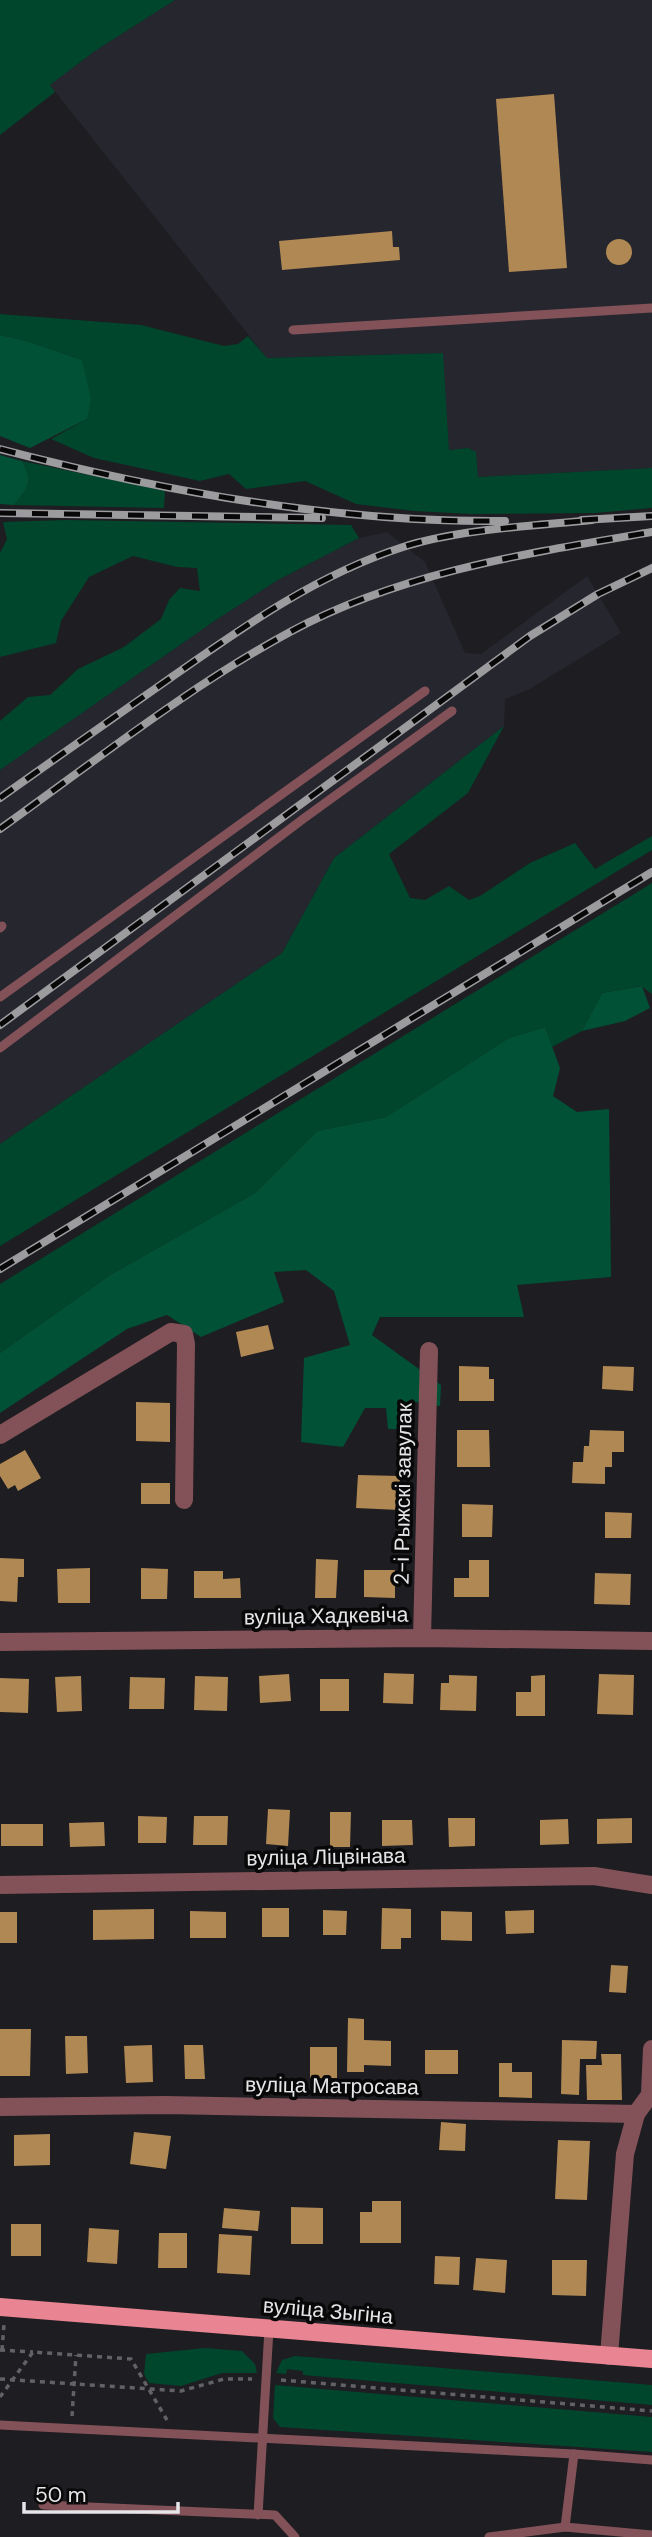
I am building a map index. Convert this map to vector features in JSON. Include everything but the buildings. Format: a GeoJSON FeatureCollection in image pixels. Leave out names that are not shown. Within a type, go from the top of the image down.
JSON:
{"type":"FeatureCollection","features":[{"type":"Feature","properties":{"kind":"main road","name":"вуліца Зыгіна"},"geometry":{"type":"LineString","coordinates":[[2,2308],[652,2359]]}},
{"type":"Feature","properties":{"kind":"street"},"geometry":{"type":"LineString","coordinates":[[0,1435],[171,1332],[184,1334],[184,1500]]}},
{"type":"Feature","properties":{"kind":"street","name":"2-і Рыжскі завулак"},"geometry":{"type":"LineString","coordinates":[[422,1638],[429,1351]]}},
{"type":"Feature","properties":{"kind":"street","name":"вуліца Хадкевіча"},"geometry":{"type":"LineString","coordinates":[[0,1642],[422,1638],[652,1641]]}},
{"type":"Feature","properties":{"kind":"street","name":"вуліца Ліцвінава"},"geometry":{"type":"LineString","coordinates":[[0,1885],[594,1876],[652,1885]]}},
{"type":"Feature","properties":{"kind":"street"},"geometry":{"type":"LineString","coordinates":[[610,2356],[625,2154],[636,2115],[651,2093],[652,2049]]}},
{"type":"Feature","properties":{"kind":"street","name":"вуліца Матросава"},"geometry":{"type":"LineString","coordinates":[[0,2107],[165,2105],[636,2115]]}},
{"type":"Feature","properties":{"kind":"lane"},"geometry":{"type":"LineString","coordinates":[[293,330],[652,308]]}},
{"type":"Feature","properties":{"kind":"lane"},"geometry":{"type":"LineString","coordinates":[[0,997],[425,691]]}},
{"type":"Feature","properties":{"kind":"lane"},"geometry":{"type":"LineString","coordinates":[[0,1048],[303,819],[452,712]]}},
{"type":"Feature","properties":{"kind":"lane"},"geometry":{"type":"LineString","coordinates":[[258,2515],[269,2329]]}},
{"type":"Feature","properties":{"kind":"lane"},"geometry":{"type":"LineString","coordinates":[[0,2425],[652,2460]]}},
{"type":"Feature","properties":{"kind":"lane"},"geometry":{"type":"LineString","coordinates":[[565,2527],[574,2454]]}},
{"type":"Feature","properties":{"kind":"lane"},"geometry":{"type":"LineString","coordinates":[[43,2505],[275,2515],[295,2537]]}},
{"type":"Feature","properties":{"kind":"lane"},"geometry":{"type":"LineString","coordinates":[[489,2537],[565,2527],[652,2535]]}},
{"type":"Feature","properties":{"kind":"path"},"geometry":{"type":"LineString","coordinates":[[2,2308],[1,2350],[131,2359],[176,2434]]}},
{"type":"Feature","properties":{"kind":"path"},"geometry":{"type":"LineString","coordinates":[[0,2398],[33,2352]]}},
{"type":"Feature","properties":{"kind":"path"},"geometry":{"type":"LineString","coordinates":[[72,2429],[75,2355]]}},
{"type":"Feature","properties":{"kind":"path"},"geometry":{"type":"LineString","coordinates":[[0,2379],[181,2391],[224,2379],[266,2378],[652,2411]]}},
{"type":"Feature","properties":{"kind":"shaded area"},"geometry":{"type":"Polygon","coordinates":[[[175,0],[652,0],[652,468],[478,477],[468,448],[449,450],[442,353],[267,358],[50,85],[95,51],[175,0]]]}},
{"type":"Feature","properties":{"kind":"shaded area"},"geometry":{"type":"Polygon","coordinates":[[[387,532],[425,562],[465,653],[481,654],[587,576],[621,633],[530,689],[505,699],[504,726],[334,858],[282,953],[0,1144],[0,770],[278,580],[359,538],[387,532]]]}},
{"type":"Feature","properties":{"kind":"green space"},"geometry":{"type":"Polygon","coordinates":[[[0,0],[175,0],[95,51],[50,85],[55,92],[0,135],[0,0]]]}},
{"type":"Feature","properties":{"kind":"green space"},"geometry":{"type":"Polygon","coordinates":[[[0,314],[141,325],[224,346],[238,344],[248,336],[267,358],[443,353],[449,450],[468,448],[476,452],[478,477],[652,468],[652,508],[595,513],[472,514],[414,511],[356,504],[305,481],[246,489],[229,474],[200,481],[94,458],[51,439],[87,419],[82,360],[0,335],[0,314]]]}},
{"type":"Feature","properties":{"kind":"green space"},"geometry":{"type":"Polygon","coordinates":[[[0,335],[82,360],[91,399],[87,419],[30,448],[0,436],[0,335]]]}},
{"type":"Feature","properties":{"kind":"green space"},"geometry":{"type":"Polygon","coordinates":[[[0,455],[22,461],[28,474],[26,489],[14,505],[0,504],[0,455]]]}},
{"type":"Feature","properties":{"kind":"green space"},"geometry":{"type":"Polygon","coordinates":[[[22,461],[165,491],[164,508],[14,505],[28,484],[28,474],[22,461]]]}},
{"type":"Feature","properties":{"kind":"green space"},"geometry":{"type":"Polygon","coordinates":[[[66,520],[351,525],[359,538],[278,580],[216,620],[0,770],[0,721],[28,697],[50,695],[78,669],[124,647],[161,619],[169,600],[180,588],[200,591],[197,568],[177,567],[133,556],[89,577],[61,621],[56,643],[0,657],[0,553],[7,539],[3,522],[66,520]]]}},
{"type":"Feature","properties":{"kind":"green space"},"geometry":{"type":"Polygon","coordinates":[[[504,726],[468,793],[389,854],[410,898],[425,900],[449,886],[469,900],[480,896],[530,863],[575,843],[595,869],[652,836],[652,850],[0,1246],[0,1144],[282,953],[334,858],[504,726]]]}},
{"type":"Feature","properties":{"kind":"green space"},"geometry":{"type":"Polygon","coordinates":[[[652,883],[652,994],[641,986],[602,993],[582,1031],[552,1047],[545,1027],[509,1038],[386,1117],[317,1131],[255,1193],[110,1275],[0,1353],[0,1284],[652,883]]]}},
{"type":"Feature","properties":{"kind":"green space"},"geometry":{"type":"Polygon","coordinates":[[[642,986],[650,1008],[625,1021],[582,1031],[602,993],[642,986]]]}},
{"type":"Feature","properties":{"kind":"green space"},"geometry":{"type":"Polygon","coordinates":[[[545,1027],[560,1068],[553,1096],[577,1112],[609,1109],[611,1277],[517,1285],[524,1317],[380,1317],[372,1335],[441,1385],[440,1406],[410,1401],[407,1429],[388,1429],[386,1408],[365,1408],[343,1447],[301,1442],[304,1358],[350,1345],[334,1291],[306,1270],[274,1272],[284,1302],[201,1337],[167,1315],[127,1329],[0,1413],[0,1353],[110,1275],[255,1193],[317,1131],[386,1117],[509,1038],[545,1027]]]}},
{"type":"Feature","properties":{"kind":"green space"},"geometry":{"type":"Polygon","coordinates":[[[205,2348],[242,2351],[255,2364],[257,2373],[222,2373],[181,2386],[149,2383],[144,2374],[146,2354],[205,2348]]]}},
{"type":"Feature","properties":{"kind":"green space"},"geometry":{"type":"Polygon","coordinates":[[[295,2356],[652,2385],[652,2405],[303,2375],[303,2371],[287,2369],[286,2374],[276,2373],[282,2360],[295,2356]]]}},
{"type":"Feature","properties":{"kind":"green space"},"geometry":{"type":"Polygon","coordinates":[[[275,2385],[652,2417],[652,2452],[280,2427],[273,2418],[275,2385]]]}},
{"type":"Feature","properties":{"kind":"railway"},"geometry":{"type":"LineString","coordinates":[[0,449],[123,478],[251,502],[379,516],[505,521]]}},
{"type":"Feature","properties":{"kind":"railway"},"geometry":{"type":"LineString","coordinates":[[0,513],[322,518]]}},
{"type":"Feature","properties":{"kind":"railway"},"geometry":{"type":"LineString","coordinates":[[582,520],[652,516]]}},
{"type":"Feature","properties":{"kind":"railway"},"geometry":{"type":"LineString","coordinates":[[0,798],[225,640],[281,604],[340,572],[403,547],[448,536],[592,520]]}},
{"type":"Feature","properties":{"kind":"railway"},"geometry":{"type":"LineString","coordinates":[[0,829],[142,726],[215,677],[290,632],[332,611],[376,594],[466,567],[652,532]]}},
{"type":"Feature","properties":{"kind":"railway"},"geometry":{"type":"LineString","coordinates":[[0,1025],[530,636],[598,594],[652,568]]}},
{"type":"Feature","properties":{"kind":"railway"},"geometry":{"type":"LineString","coordinates":[[0,1269],[652,872]]}}]}
